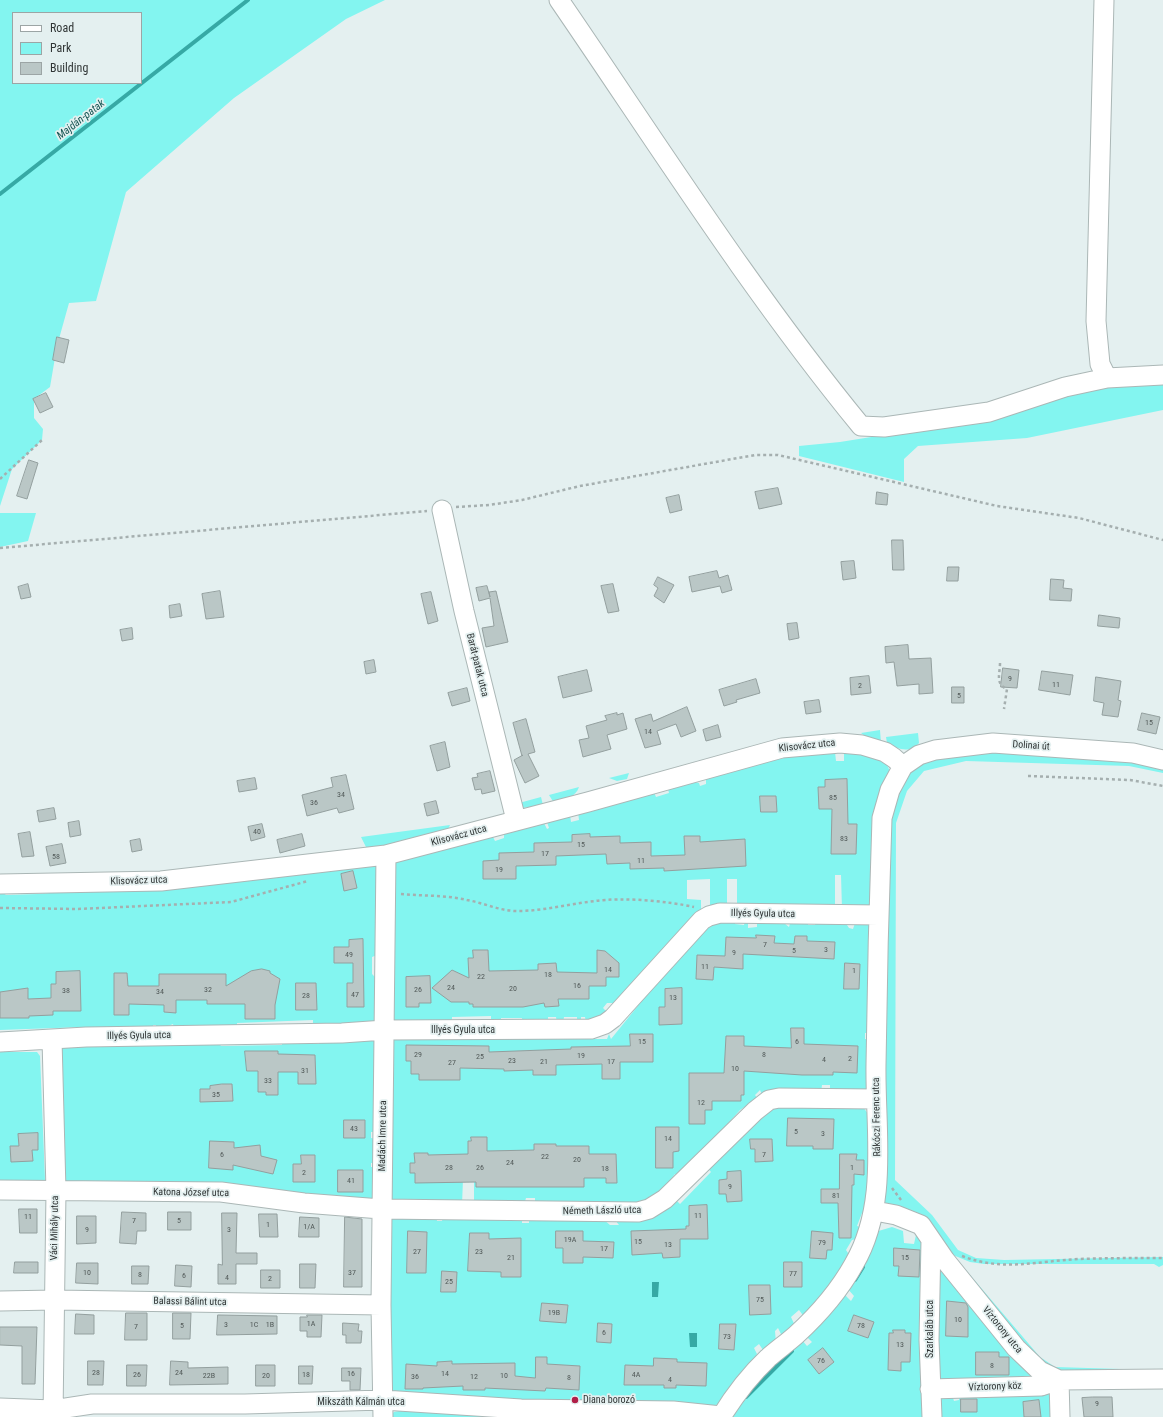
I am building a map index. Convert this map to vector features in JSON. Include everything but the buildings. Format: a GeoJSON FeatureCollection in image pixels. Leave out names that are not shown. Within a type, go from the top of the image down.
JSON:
{"type":"FeatureCollection","features":[{"type":"Feature","properties":{"kind":"street"},"geometry":{"type":"LineString","coordinates":[[559,0],[741,266],[828,387],[861,426],[884,427],[989,412],[1065,387],[1107,378],[1163,375]]}},
{"type":"Feature","properties":{"kind":"street"},"geometry":{"type":"LineString","coordinates":[[1104,0],[1096,321],[1100,364],[1107,378]]}},
{"type":"Feature","properties":{"kind":"street","name":"Barát-patak utca"},"geometry":{"type":"LineString","coordinates":[[442,510],[469,634],[516,820]]}},
{"type":"Feature","properties":{"kind":"street","name":"Klisovácz utca"},"geometry":{"type":"LineString","coordinates":[[0,884],[161,880],[386,855],[588,802],[782,748],[840,743],[862,745],[885,752],[904,766]]}},
{"type":"Feature","properties":{"kind":"street","name":"Dolinai út"},"geometry":{"type":"LineString","coordinates":[[904,766],[919,755],[935,750],[992,743],[1133,753],[1163,760]]}},
{"type":"Feature","properties":{"kind":"street","name":"Rákóczi Ferenc utca"},"geometry":{"type":"LineString","coordinates":[[721,1417],[741,1388],[768,1358],[822,1310],[840,1287],[855,1263],[869,1232],[875,1211],[878,1168],[875,1099],[882,818],[890,790],[904,766]]}},
{"type":"Feature","properties":{"kind":"street","name":"Madách Imre utca"},"geometry":{"type":"LineString","coordinates":[[383,1409],[381,1209],[385,1030],[386,855]]}},
{"type":"Feature","properties":{"kind":"street","name":"Illyés Gyula utca"},"geometry":{"type":"LineString","coordinates":[[0,1042],[52,1039],[342,1033],[385,1030],[591,1029],[600,1026],[613,1018],[702,920],[720,913],[879,915]]}},
{"type":"Feature","properties":{"kind":"street","name":"Váci Mihály utca"},"geometry":{"type":"LineString","coordinates":[[52,1039],[56,1191],[53,1413]]}},
{"type":"Feature","properties":{"kind":"street","name":"Németh László utca"},"geometry":{"type":"LineString","coordinates":[[381,1209],[638,1212],[649,1210],[665,1199],[755,1111],[769,1100],[779,1098],[875,1099]]}},
{"type":"Feature","properties":{"kind":"street","name":"Katona József utca"},"geometry":{"type":"LineString","coordinates":[[0,1190],[221,1192],[304,1203],[381,1209]]}},
{"type":"Feature","properties":{"kind":"street","name":"Víztorony utca"},"geometry":{"type":"LineString","coordinates":[[875,1211],[896,1215],[921,1225],[931,1241],[1023,1356],[1040,1371],[1059,1380],[1163,1379]]}},
{"type":"Feature","properties":{"kind":"street","name":"Szarkaláb utca"},"geometry":{"type":"LineString","coordinates":[[931,1241],[930,1389],[932,1417]]}},
{"type":"Feature","properties":{"kind":"street","name":"Balassi Bálint utca"},"geometry":{"type":"LineString","coordinates":[[0,1301],[55,1300],[381,1305]]}},
{"type":"Feature","properties":{"kind":"street"},"geometry":{"type":"LineString","coordinates":[[1059,1380],[1060,1417]]}},
{"type":"Feature","properties":{"kind":"street","name":"Víztorony köz"},"geometry":{"type":"LineString","coordinates":[[930,1389],[1041,1386],[1059,1380]]}},
{"type":"Feature","properties":{"kind":"street","name":"Mikszáth Kálmán utca"},"geometry":{"type":"LineString","coordinates":[[0,1408],[53,1413],[92,1404],[245,1404],[528,1413],[673,1411],[721,1417]]}},
{"type":"Feature","properties":{"kind":"path"},"geometry":{"type":"LineString","coordinates":[[0,479],[42,440]]}},
{"type":"Feature","properties":{"kind":"path"},"geometry":{"type":"LineString","coordinates":[[0,548],[442,510],[522,500],[580,486],[755,455],[778,456],[997,506],[1079,518],[1163,540]]}},
{"type":"Feature","properties":{"kind":"path"},"geometry":{"type":"LineString","coordinates":[[1000,663],[999,683],[1001,687],[1008,689],[1004,709]]}},
{"type":"Feature","properties":{"kind":"path"},"geometry":{"type":"LineString","coordinates":[[1028,776],[1130,780],[1163,786]]}},
{"type":"Feature","properties":{"kind":"path"},"geometry":{"type":"LineString","coordinates":[[0,908],[78,909],[231,902],[286,888],[314,878]]}},
{"type":"Feature","properties":{"kind":"path"},"geometry":{"type":"LineString","coordinates":[[386,893],[456,898],[480,902],[501,910],[515,911],[563,907],[596,901],[637,901],[686,906],[720,913]]}},
{"type":"Feature","properties":{"kind":"path"},"geometry":{"type":"LineString","coordinates":[[891,1187],[904,1205]]}},
{"type":"Feature","properties":{"kind":"path"},"geometry":{"type":"LineString","coordinates":[[957,1252],[979,1262],[1006,1266],[1081,1259],[1163,1258]]}},
{"type":"Feature","properties":{"kind":"green space"},"geometry":{"type":"Polygon","coordinates":[[[0,0],[385,0],[346,19],[234,98],[126,192],[96,301],[69,303],[57,346],[50,387],[34,399],[34,418],[43,429],[42,440],[12,469],[0,506],[0,0]]]}},
{"type":"Feature","properties":{"kind":"green space"},"geometry":{"type":"Polygon","coordinates":[[[1163,381],[1163,410],[1027,438],[918,446],[904,459],[904,482],[799,456],[799,446],[840,442],[990,418],[1110,385],[1163,381]]]}},
{"type":"Feature","properties":{"kind":"green space"},"geometry":{"type":"Polygon","coordinates":[[[0,513],[36,513],[28,541],[0,547],[0,513]]]}},
{"type":"Feature","properties":{"kind":"green space"},"geometry":{"type":"Polygon","coordinates":[[[880,730],[881,743],[870,740],[861,733],[880,730]]]}},
{"type":"Feature","properties":{"kind":"green space"},"geometry":{"type":"Polygon","coordinates":[[[918,733],[919,743],[912,748],[899,749],[887,743],[886,737],[918,733]]]}},
{"type":"Feature","properties":{"kind":"green space"},"geometry":{"type":"Polygon","coordinates":[[[984,749],[1163,764],[1163,773],[1129,766],[966,761],[924,771],[907,791],[896,823],[895,1180],[932,1215],[958,1250],[976,1258],[1004,1260],[1163,1257],[1163,1265],[1159,1267],[1154,1264],[984,1264],[970,1262],[953,1255],[1040,1357],[1055,1367],[1154,1370],[1061,1372],[1037,1364],[948,1258],[882,1204],[887,821],[902,781],[915,766],[944,756],[984,749]]]}},
{"type":"Feature","properties":{"kind":"green space"},"geometry":{"type":"Polygon","coordinates":[[[835,752],[836,761],[844,761],[844,752],[872,755],[884,761],[888,766],[890,773],[872,906],[842,909],[841,875],[835,875],[835,910],[737,904],[737,879],[727,879],[727,908],[710,909],[710,879],[687,880],[687,899],[701,900],[701,909],[693,921],[617,1007],[612,1003],[607,1003],[603,1008],[608,1013],[586,1023],[585,1017],[581,1017],[581,1025],[577,1024],[577,1017],[564,1017],[563,1023],[557,1023],[556,1017],[548,1017],[548,1022],[522,1021],[522,1018],[501,1018],[501,1022],[491,1021],[491,1016],[452,1017],[452,1024],[394,1024],[390,1019],[394,860],[493,837],[495,841],[504,838],[504,834],[507,832],[544,823],[547,829],[549,828],[547,822],[570,815],[571,822],[579,820],[578,812],[654,792],[656,797],[669,793],[668,789],[695,782],[699,783],[700,786],[706,784],[706,779],[770,761],[802,755],[835,752]]]}},
{"type":"Feature","properties":{"kind":"green space"},"geometry":{"type":"Polygon","coordinates":[[[629,773],[627,779],[617,781],[609,778],[629,773]]]}},
{"type":"Feature","properties":{"kind":"green space"},"geometry":{"type":"Polygon","coordinates":[[[579,787],[572,796],[554,803],[549,795],[579,787]]]}},
{"type":"Feature","properties":{"kind":"green space"},"geometry":{"type":"Polygon","coordinates":[[[541,797],[543,805],[533,809],[527,807],[520,809],[519,803],[541,797]]]}},
{"type":"Feature","properties":{"kind":"green space"},"geometry":{"type":"Polygon","coordinates":[[[450,825],[445,836],[371,850],[366,847],[361,837],[450,825]]]}},
{"type":"Feature","properties":{"kind":"green space"},"geometry":{"type":"Polygon","coordinates":[[[378,864],[377,955],[372,957],[372,974],[378,980],[377,1023],[313,1028],[313,1020],[237,1023],[237,1031],[174,1028],[173,1024],[156,1031],[156,1025],[153,1025],[153,1031],[133,1031],[132,1026],[127,1026],[126,1029],[122,1030],[121,1026],[116,1026],[116,1032],[83,1027],[0,1030],[0,891],[6,895],[38,894],[378,864]]]}},
{"type":"Feature","properties":{"kind":"green space"},"geometry":{"type":"Polygon","coordinates":[[[735,920],[735,924],[744,925],[745,920],[748,923],[748,928],[757,927],[757,921],[780,920],[789,927],[791,920],[808,921],[808,925],[815,925],[816,920],[847,925],[849,928],[853,929],[855,923],[867,922],[870,925],[872,1033],[865,1033],[865,1039],[872,1039],[867,1090],[830,1093],[830,1085],[822,1085],[821,1093],[763,1097],[760,1090],[755,1095],[758,1099],[749,1109],[746,1106],[740,1110],[679,1179],[675,1174],[671,1179],[670,1185],[645,1206],[535,1206],[535,1198],[526,1198],[524,1205],[474,1203],[474,1179],[463,1179],[462,1205],[392,1203],[388,1196],[392,1040],[460,1040],[461,1034],[478,1037],[479,1040],[479,1036],[492,1040],[492,1035],[493,1040],[498,1040],[498,1035],[528,1039],[555,1037],[587,1039],[586,1036],[590,1036],[590,1039],[607,1039],[609,1034],[611,1039],[637,1007],[642,997],[706,925],[735,920]]]}},
{"type":"Feature","properties":{"kind":"green space"},"geometry":{"type":"Polygon","coordinates":[[[374,1038],[378,1043],[379,1132],[371,1132],[371,1138],[377,1139],[378,1163],[371,1163],[371,1167],[377,1167],[377,1198],[370,1200],[64,1183],[58,1051],[64,1045],[217,1041],[221,1046],[282,1045],[282,1041],[313,1040],[313,1044],[319,1044],[320,1040],[374,1038]]]}},
{"type":"Feature","properties":{"kind":"green space"},"geometry":{"type":"Polygon","coordinates":[[[0,1052],[37,1052],[40,1056],[45,1180],[0,1180],[0,1052]]]}},
{"type":"Feature","properties":{"kind":"green space"},"geometry":{"type":"Polygon","coordinates":[[[777,1103],[813,1108],[836,1106],[854,1109],[855,1107],[863,1107],[871,1118],[866,1211],[862,1213],[857,1226],[863,1228],[857,1239],[852,1240],[846,1250],[850,1256],[849,1261],[805,1318],[799,1310],[791,1317],[796,1328],[783,1338],[778,1328],[775,1331],[776,1343],[763,1350],[759,1344],[754,1348],[757,1354],[747,1371],[730,1387],[721,1403],[710,1407],[393,1394],[388,1389],[390,1218],[436,1215],[437,1221],[442,1221],[443,1215],[522,1219],[522,1223],[529,1223],[529,1218],[603,1219],[610,1225],[619,1225],[615,1220],[674,1198],[680,1204],[711,1172],[706,1166],[777,1103]]]}},
{"type":"Feature","properties":{"kind":"green space"},"geometry":{"type":"Polygon","coordinates":[[[892,1227],[903,1231],[904,1243],[914,1244],[916,1235],[923,1242],[927,1417],[727,1417],[746,1391],[801,1339],[807,1346],[812,1342],[805,1335],[842,1296],[846,1296],[851,1301],[854,1296],[847,1288],[875,1232],[892,1227]]]}},
{"type":"Feature","properties":{"kind":"green space"},"geometry":{"type":"Polygon","coordinates":[[[937,1262],[1040,1377],[938,1386],[937,1262]]]}},
{"type":"Feature","properties":{"kind":"green space"},"geometry":{"type":"Polygon","coordinates":[[[1054,1387],[1057,1417],[935,1417],[935,1393],[951,1392],[954,1401],[959,1400],[960,1394],[979,1393],[980,1398],[990,1398],[991,1393],[1054,1387]]]}},
{"type":"Feature","properties":{"kind":"green space"},"geometry":{"type":"Polygon","coordinates":[[[394,1412],[519,1417],[388,1417],[394,1412]]]}},
{"type":"Feature","properties":{"kind":"shaded area"},"geometry":{"type":"Polygon","coordinates":[[[652,1282],[659,1282],[658,1297],[652,1297],[652,1282]]]}},
{"type":"Feature","properties":{"kind":"shaded area"},"geometry":{"type":"Polygon","coordinates":[[[689,1333],[697,1333],[697,1347],[690,1347],[689,1333]]]}},
{"type":"Feature","properties":{"kind":"waterway","name":"Majdán-patak"},"geometry":{"type":"LineString","coordinates":[[142,83],[248,0]]}},
{"type":"Feature","properties":{"kind":"waterway","name":"Majdán-patak"},"geometry":{"type":"LineString","coordinates":[[0,194],[141,84]]}},
{"type":"Feature","properties":{"kind":"waterway"},"geometry":{"type":"LineString","coordinates":[[855,1280],[863,1267]]}},
{"type":"Feature","properties":{"kind":"waterway"},"geometry":{"type":"LineString","coordinates":[[746,1397],[792,1351]]}},
{"type":"Feature","properties":{"kind":"place","name":"Diana borozó"},"geometry":{"type":"Point","coordinates":[575,1400]}}]}
